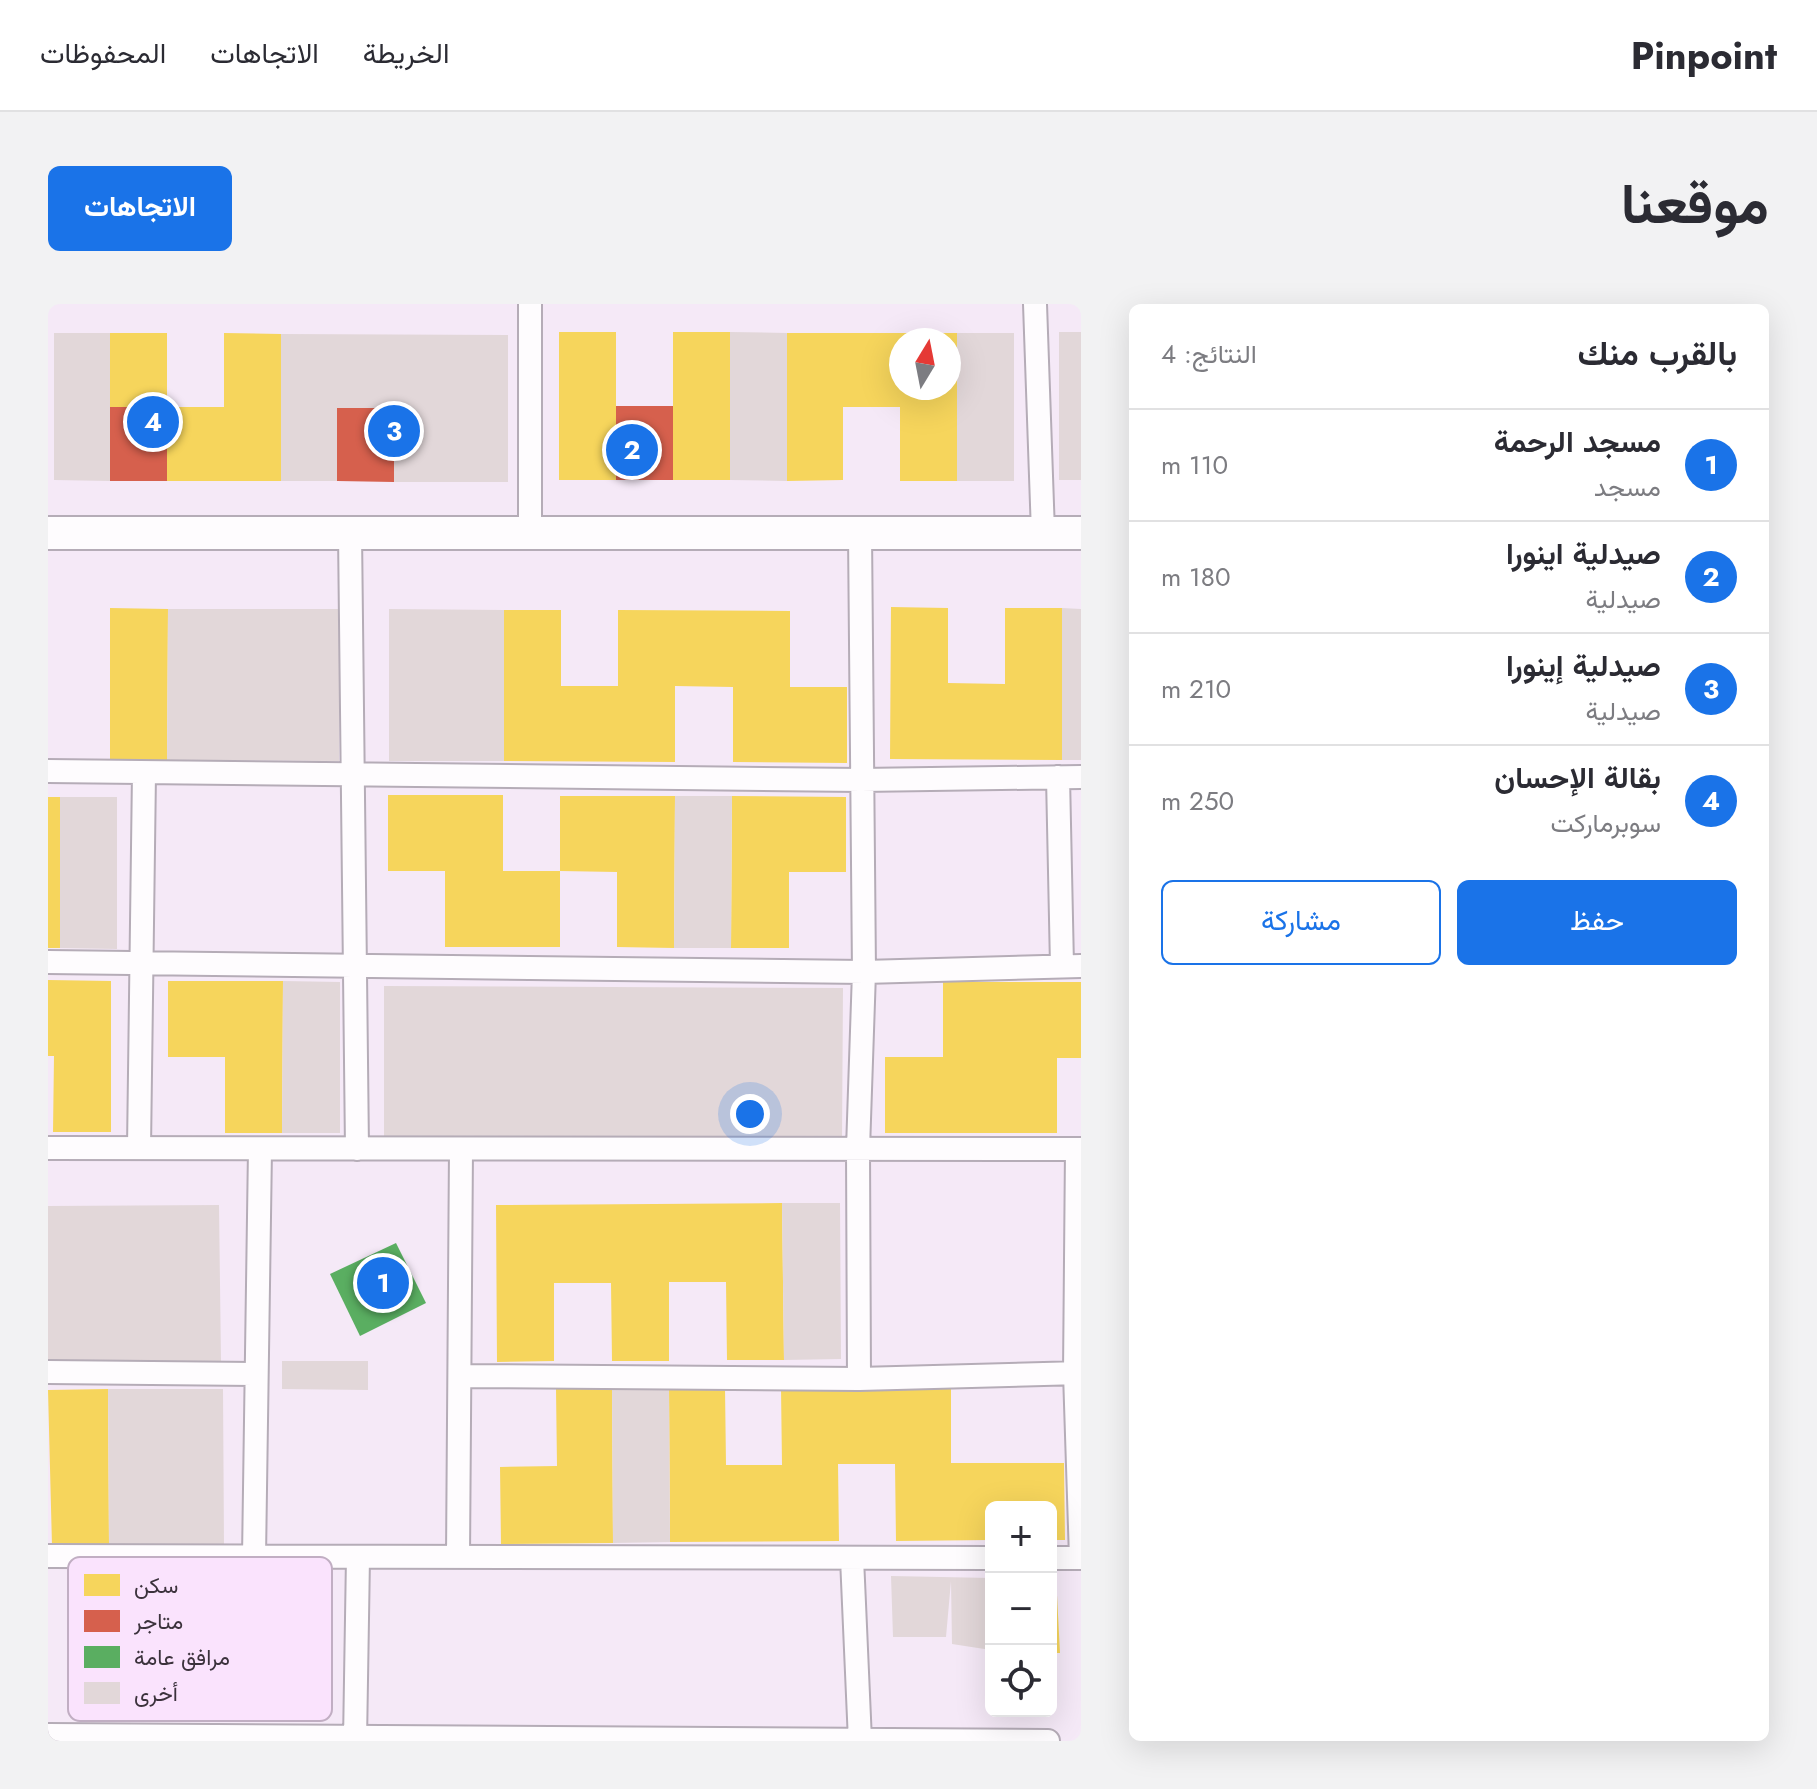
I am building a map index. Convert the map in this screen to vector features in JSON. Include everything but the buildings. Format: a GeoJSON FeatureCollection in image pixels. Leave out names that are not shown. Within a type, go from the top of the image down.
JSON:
{"type":"FeatureCollection","features":[{"type":"Feature","properties":{"kind":"street"},"geometry":{"type":"LineString","coordinates":[[530,304],[530,533]]}},
{"type":"Feature","properties":{"kind":"street"},"geometry":{"type":"LineString","coordinates":[[1035,304],[1043,533]]}},
{"type":"Feature","properties":{"kind":"street"},"geometry":{"type":"LineString","coordinates":[[48,533],[1081,533]]}},
{"type":"Feature","properties":{"kind":"street"},"geometry":{"type":"LineString","coordinates":[[350,533],[357,1149]]}},
{"type":"Feature","properties":{"kind":"street"},"geometry":{"type":"LineString","coordinates":[[859,1379],[858,1149],[864,972],[860,533]]}},
{"type":"Feature","properties":{"kind":"street"},"geometry":{"type":"LineString","coordinates":[[48,771],[355,777],[861,780],[1070,777],[1072,966],[864,972],[48,962]]}},
{"type":"Feature","properties":{"kind":"street"},"geometry":{"type":"LineString","coordinates":[[139,1148],[144,773]]}},
{"type":"Feature","properties":{"kind":"street"},"geometry":{"type":"LineString","coordinates":[[48,1148],[1079,1149],[1081,1558],[1057,1558]]}},
{"type":"Feature","properties":{"kind":"street"},"geometry":{"type":"LineString","coordinates":[[254,1557],[254,1374],[260,1149]]}},
{"type":"Feature","properties":{"kind":"street"},"geometry":{"type":"LineString","coordinates":[[458,1557],[461,1149]]}},
{"type":"Feature","properties":{"kind":"street"},"geometry":{"type":"LineString","coordinates":[[48,1372],[254,1374]]}},
{"type":"Feature","properties":{"kind":"street"},"geometry":{"type":"LineString","coordinates":[[461,1376],[859,1379],[1078,1373]]}},
{"type":"Feature","properties":{"kind":"street"},"geometry":{"type":"LineString","coordinates":[[48,1556],[985,1558]]}},
{"type":"Feature","properties":{"kind":"street"},"geometry":{"type":"LineString","coordinates":[[356,1738],[358,1557]]}},
{"type":"Feature","properties":{"kind":"street"},"geometry":{"type":"LineString","coordinates":[[852,1558],[860,1740]]}},
{"type":"Feature","properties":{"kind":"street"},"geometry":{"type":"LineString","coordinates":[[48,1735],[1048,1741]]}},
{"type":"Feature","properties":{"kind":"place","name":"بقالة الإحسان"},"geometry":{"type":"Point","coordinates":[153,422]}},
{"type":"Feature","properties":{"kind":"place","name":"صيدلية إينورا"},"geometry":{"type":"Point","coordinates":[394,431]}},
{"type":"Feature","properties":{"kind":"place","name":"صيدلية اينورا"},"geometry":{"type":"Point","coordinates":[632,450]}},
{"type":"Feature","properties":{"kind":"place","name":"مسجد الرحمة"},"geometry":{"type":"Point","coordinates":[383,1283]}}]}
